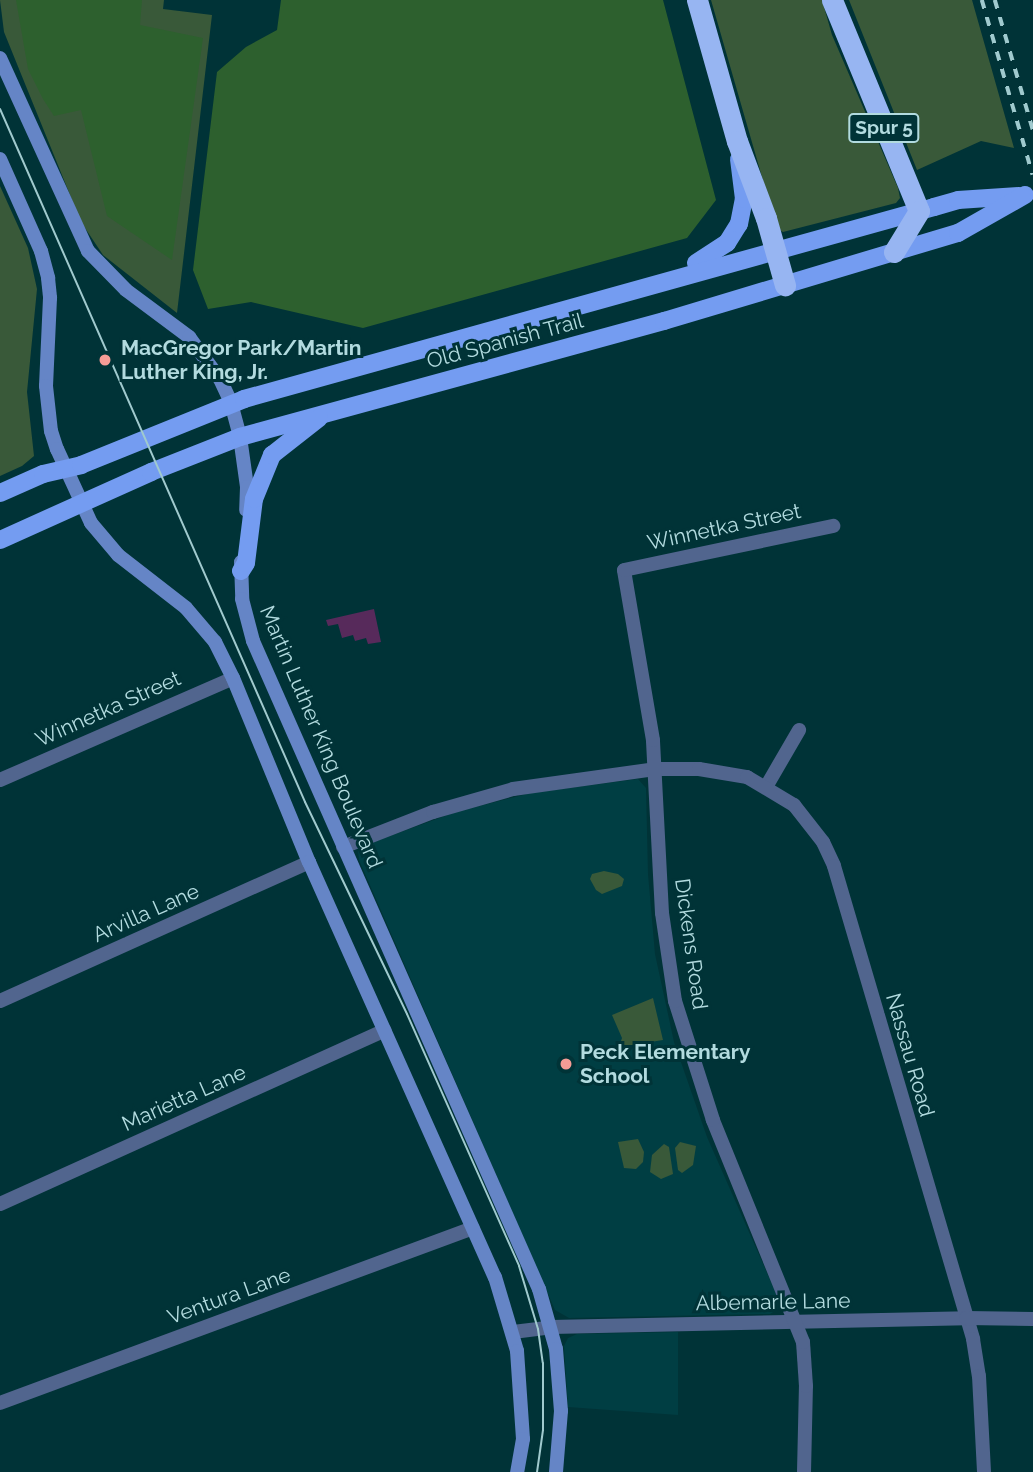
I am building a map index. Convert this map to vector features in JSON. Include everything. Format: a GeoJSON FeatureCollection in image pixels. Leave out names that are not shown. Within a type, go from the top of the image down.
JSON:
{"type":"FeatureCollection","features":[{"type":"Feature","properties":{"kind":"highway"},"geometry":{"type":"LineString","coordinates":[[697,0],[737,141],[785,285]]}},
{"type":"Feature","properties":{"kind":"highway","name":"Spur 5"},"geometry":{"type":"LineString","coordinates":[[832,0],[919,211]]}},
{"type":"Feature","properties":{"kind":"highway"},"geometry":{"type":"LineString","coordinates":[[894,252],[919,211]]}},
{"type":"Feature","properties":{"kind":"main road","name":"Martin Luther King Boulevard"},"geometry":{"type":"LineString","coordinates":[[0,58],[88,251],[126,290],[188,337],[219,379],[231,403],[240,437],[247,503],[241,571],[245,616],[253,641],[343,847],[524,1251],[556,1349],[561,1411],[555,1472]]}},
{"type":"Feature","properties":{"kind":"main road"},"geometry":{"type":"LineString","coordinates":[[632,288],[658,274],[711,256],[727,243],[739,224],[744,199],[737,141]]}},
{"type":"Feature","properties":{"kind":"main road"},"geometry":{"type":"LineString","coordinates":[[0,159],[41,251],[48,278],[47,408],[51,431],[65,469],[91,523],[118,555],[186,608],[215,642],[233,678],[309,862],[495,1277],[513,1332],[523,1439],[517,1472]]}},
{"type":"Feature","properties":{"kind":"main road","name":"Old Spanish Trail"},"geometry":{"type":"LineString","coordinates":[[0,493],[231,403],[632,288],[919,211],[958,201],[1029,195]]}},
{"type":"Feature","properties":{"kind":"main road","name":"Old Spanish Trail"},"geometry":{"type":"LineString","coordinates":[[0,540],[240,437],[531,358],[958,233],[1029,195]]}},
{"type":"Feature","properties":{"kind":"main road"},"geometry":{"type":"LineString","coordinates":[[241,571],[246,563],[254,499],[272,455],[328,411]]}},
{"type":"Feature","properties":{"kind":"street","name":"Winnetka Street"},"geometry":{"type":"LineString","coordinates":[[624,570],[833,526]]}},
{"type":"Feature","properties":{"kind":"street","name":"Dickens Road"},"geometry":{"type":"LineString","coordinates":[[624,570],[653,740],[662,914],[675,1002],[691,1060],[713,1120],[803,1342],[806,1386],[804,1472]]}},
{"type":"Feature","properties":{"kind":"street","name":"Winnetka Street"},"geometry":{"type":"LineString","coordinates":[[0,780],[233,678]]}},
{"type":"Feature","properties":{"kind":"street"},"geometry":{"type":"LineString","coordinates":[[766,787],[799,730]]}},
{"type":"Feature","properties":{"kind":"street","name":"Nassau Road"},"geometry":{"type":"LineString","coordinates":[[654,769],[699,769],[729,773],[766,787],[794,805],[811,825],[834,866],[967,1318],[979,1376],[984,1472]]}},
{"type":"Feature","properties":{"kind":"street"},"geometry":{"type":"LineString","coordinates":[[343,847],[433,812],[513,789],[654,769]]}},
{"type":"Feature","properties":{"kind":"street","name":"Arvilla Lane"},"geometry":{"type":"LineString","coordinates":[[0,1001],[309,862]]}},
{"type":"Feature","properties":{"kind":"street","name":"Marietta Lane"},"geometry":{"type":"LineString","coordinates":[[0,1204],[385,1030]]}},
{"type":"Feature","properties":{"kind":"street","name":"Ventura Lane"},"geometry":{"type":"LineString","coordinates":[[0,1403],[473,1228]]}},
{"type":"Feature","properties":{"kind":"street","name":"Albemarle Lane"},"geometry":{"type":"LineString","coordinates":[[513,1332],[551,1327],[1033,1319]]}},
{"type":"Feature","properties":{"kind":"shaded area"},"geometry":{"type":"Polygon","coordinates":[[[374,609],[381,642],[368,644],[366,638],[355,641],[353,635],[342,638],[338,624],[328,626],[326,620],[374,609]]]}},
{"type":"Feature","properties":{"kind":"shaded area","name":"Peck Elementary School"},"geometry":{"type":"Polygon","coordinates":[[[638,779],[646,788],[648,874],[655,954],[674,1042],[707,1137],[779,1300],[778,1309],[770,1314],[569,1318],[555,1310],[359,860],[358,851],[365,845],[456,812],[531,793],[638,779]]]}},
{"type":"Feature","properties":{"kind":"shaded area"},"geometry":{"type":"Polygon","coordinates":[[[678,1332],[678,1415],[568,1407],[564,1346],[568,1338],[577,1334],[678,1332]]]}},
{"type":"Feature","properties":{"kind":"green space"},"geometry":{"type":"Polygon","coordinates":[[[0,0],[164,0],[163,9],[212,15],[177,313],[103,255],[81,222],[4,32],[0,0]]]}},
{"type":"Feature","properties":{"kind":"green space"},"geometry":{"type":"Polygon","coordinates":[[[16,0],[142,0],[140,25],[203,38],[172,260],[107,216],[81,110],[54,116],[43,99],[28,69],[16,0]]]}},
{"type":"Feature","properties":{"kind":"green space"},"geometry":{"type":"Polygon","coordinates":[[[281,0],[663,0],[716,200],[687,238],[363,328],[251,302],[208,309],[193,270],[217,72],[246,47],[277,30],[281,0]]]}},
{"type":"Feature","properties":{"kind":"green space"},"geometry":{"type":"Polygon","coordinates":[[[711,0],[822,0],[832,35],[898,188],[900,198],[896,203],[783,232],[777,229],[711,0]]]}},
{"type":"Feature","properties":{"kind":"green space"},"geometry":{"type":"Polygon","coordinates":[[[849,0],[972,0],[1014,148],[981,141],[917,170],[849,0]]]}},
{"type":"Feature","properties":{"kind":"green space"},"geometry":{"type":"Polygon","coordinates":[[[0,186],[28,248],[37,289],[27,392],[34,456],[22,466],[0,476],[0,186]]]}},
{"type":"Feature","properties":{"kind":"green space"},"geometry":{"type":"Polygon","coordinates":[[[604,871],[618,874],[624,879],[622,886],[602,894],[596,890],[590,879],[592,874],[604,871]]]}},
{"type":"Feature","properties":{"kind":"green space"},"geometry":{"type":"Polygon","coordinates":[[[653,998],[663,1040],[619,1047],[622,1038],[612,1015],[653,998]]]}},
{"type":"Feature","properties":{"kind":"green space"},"geometry":{"type":"Polygon","coordinates":[[[638,1139],[644,1152],[643,1162],[636,1169],[624,1168],[618,1142],[638,1139]]]}},
{"type":"Feature","properties":{"kind":"green space"},"geometry":{"type":"Polygon","coordinates":[[[680,1142],[696,1146],[693,1165],[682,1173],[678,1170],[675,1148],[680,1142]]]}},
{"type":"Feature","properties":{"kind":"green space"},"geometry":{"type":"Polygon","coordinates":[[[664,1144],[669,1147],[673,1174],[661,1179],[650,1172],[652,1155],[664,1144]]]}},
{"type":"Feature","properties":{"kind":"tram line"},"geometry":{"type":"LineString","coordinates":[[0,109],[305,802],[407,1014],[519,1266],[538,1329],[543,1363],[543,1430],[537,1472]]}},
{"type":"Feature","properties":{"kind":"railway"},"geometry":{"type":"LineString","coordinates":[[982,0],[1033,175]]}},
{"type":"Feature","properties":{"kind":"railway"},"geometry":{"type":"LineString","coordinates":[[995,0],[1033,130]]}},
{"type":"Feature","properties":{"kind":"place","name":"MacGregor Park/Martin Luther King, Jr."},"geometry":{"type":"Point","coordinates":[105,360]}},
{"type":"Feature","properties":{"kind":"place","name":"Peck Elementary School"},"geometry":{"type":"Point","coordinates":[566,1064]}}]}
